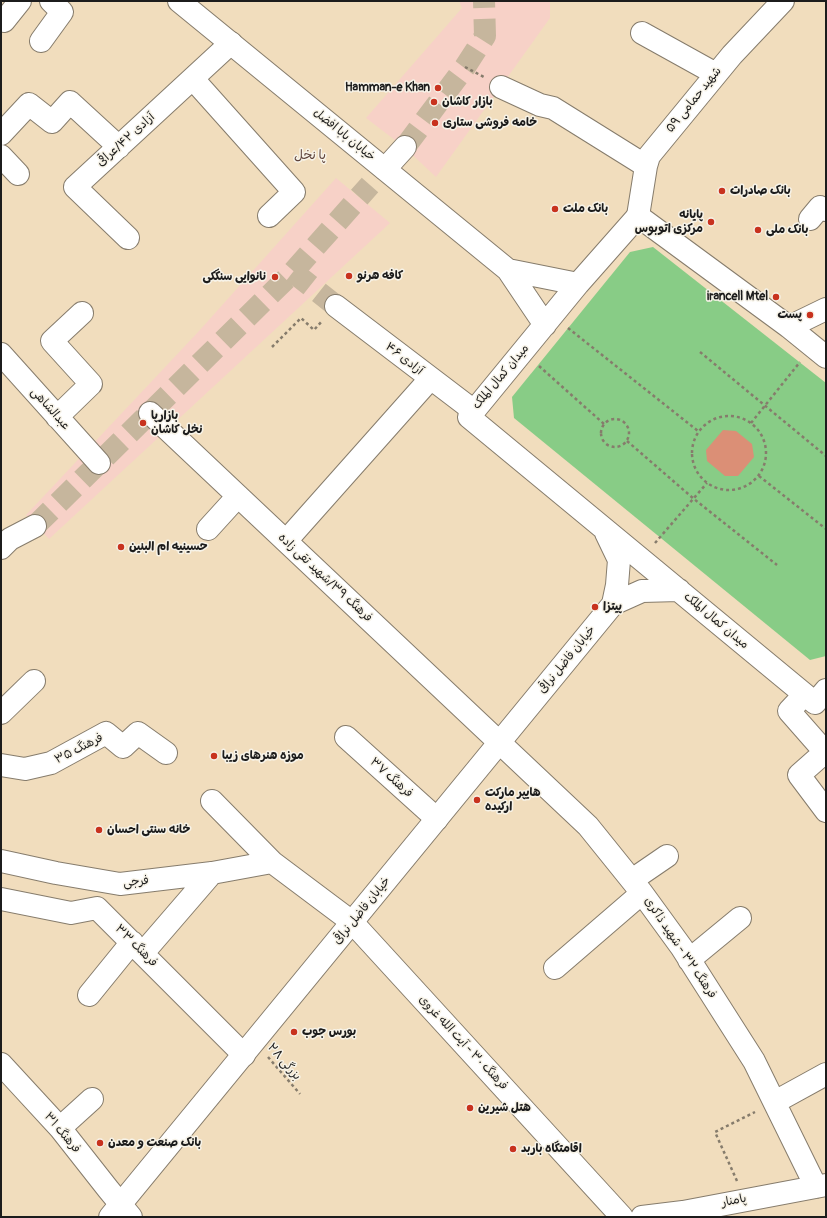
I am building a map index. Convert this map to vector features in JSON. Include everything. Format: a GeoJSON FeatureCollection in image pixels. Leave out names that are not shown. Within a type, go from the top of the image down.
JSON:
{"type":"FeatureCollection","features":[{"type":"Feature","properties":{"kind":"street"},"geometry":{"type":"LineString","coordinates":[[4,20],[20,1]]}},
{"type":"Feature","properties":{"kind":"street","name":"خیابان بابا افضل"},"geometry":{"type":"LineString","coordinates":[[179,1],[508,270],[549,320]]}},
{"type":"Feature","properties":{"kind":"street","name":"شهید حمامی ۵۹"},"geometry":{"type":"LineString","coordinates":[[638,216],[649,156],[732,54],[782,1]]}},
{"type":"Feature","properties":{"kind":"street"},"geometry":{"type":"LineString","coordinates":[[41,41],[57,7]]}},
{"type":"Feature","properties":{"kind":"street"},"geometry":{"type":"LineString","coordinates":[[642,33],[716,74]]}},
{"type":"Feature","properties":{"kind":"street","name":"آزادی ۴۲/عراقی"},"geometry":{"type":"LineString","coordinates":[[128,238],[75,187],[193,80],[231,43]]}},
{"type":"Feature","properties":{"kind":"street"},"geometry":{"type":"LineString","coordinates":[[193,80],[294,192],[269,216]]}},
{"type":"Feature","properties":{"kind":"street"},"geometry":{"type":"LineString","coordinates":[[501,87],[540,105],[553,108],[646,166]]}},
{"type":"Feature","properties":{"kind":"street"},"geometry":{"type":"LineString","coordinates":[[1,134],[29,104],[52,122],[70,102],[119,147]]}},
{"type":"Feature","properties":{"kind":"street"},"geometry":{"type":"LineString","coordinates":[[385,169],[404,147]]}},
{"type":"Feature","properties":{"kind":"street"},"geometry":{"type":"LineString","coordinates":[[1,156],[18,174]]}},
{"type":"Feature","properties":{"kind":"street"},"geometry":{"type":"LineString","coordinates":[[638,216],[789,326],[820,351]]}},
{"type":"Feature","properties":{"kind":"street","name":"میدان کمال الملک"},"geometry":{"type":"LineString","coordinates":[[638,216],[578,284],[469,417],[815,703],[826,690]]}},
{"type":"Feature","properties":{"kind":"street","name":"خیابان بابا افضل"},"geometry":{"type":"LineString","coordinates":[[508,270],[578,284]]}},
{"type":"Feature","properties":{"kind":"street","name":"آزادی ۴۶"},"geometry":{"type":"LineString","coordinates":[[336,306],[474,411]]}},
{"type":"Feature","properties":{"kind":"street"},"geometry":{"type":"LineString","coordinates":[[789,326],[826,309]]}},
{"type":"Feature","properties":{"kind":"street"},"geometry":{"type":"LineString","coordinates":[[57,417],[90,384],[52,341],[82,313]]}},
{"type":"Feature","properties":{"kind":"street","name":"عبدالشاهی"},"geometry":{"type":"LineString","coordinates":[[1,354],[99,463]]}},
{"type":"Feature","properties":{"kind":"street"},"geometry":{"type":"LineString","coordinates":[[286,542],[430,379]]}},
{"type":"Feature","properties":{"kind":"street","name":"فرهنگ ۳۹/شهید تقی زاده"},"geometry":{"type":"LineString","coordinates":[[150,413],[500,742]]}},
{"type":"Feature","properties":{"kind":"street"},"geometry":{"type":"LineString","coordinates":[[208,529],[238,496]]}},
{"type":"Feature","properties":{"kind":"street"},"geometry":{"type":"LineString","coordinates":[[1,548],[10,539],[35,526]]}},
{"type":"Feature","properties":{"kind":"street","name":"خیابان فاضل نراقی"},"geometry":{"type":"LineString","coordinates":[[604,528],[619,560],[617,585],[613,604]]}},
{"type":"Feature","properties":{"kind":"street","name":"خیابان فاضل نراقی"},"geometry":{"type":"LineString","coordinates":[[121,1213],[249,1048],[613,604],[642,591],[679,590]]}},
{"type":"Feature","properties":{"kind":"street"},"geometry":{"type":"LineString","coordinates":[[1,713],[34,681]]}},
{"type":"Feature","properties":{"kind":"street"},"geometry":{"type":"LineString","coordinates":[[804,694],[789,711],[825,752],[799,775],[826,812]]}},
{"type":"Feature","properties":{"kind":"street","name":"فرهنگ ۳۵"},"geometry":{"type":"LineString","coordinates":[[1,765],[25,769],[51,763],[106,733],[123,747],[138,733],[166,753]]}},
{"type":"Feature","properties":{"kind":"street","name":"فرهنگ ۳۷"},"geometry":{"type":"LineString","coordinates":[[346,737],[437,819]]}},
{"type":"Feature","properties":{"kind":"street","name":"فرهنگ ۳۲ - شهید ذاکری"},"geometry":{"type":"LineString","coordinates":[[500,742],[588,826],[637,887],[689,960],[754,1061],[821,1186]]}},
{"type":"Feature","properties":{"kind":"street"},"geometry":{"type":"LineString","coordinates":[[212,801],[272,862],[352,922]]}},
{"type":"Feature","properties":{"kind":"street"},"geometry":{"type":"LineString","coordinates":[[555,968],[667,856]]}},
{"type":"Feature","properties":{"kind":"street","name":"فرجی"},"geometry":{"type":"LineString","coordinates":[[1,861],[56,873],[120,884],[212,873],[272,862]]}},
{"type":"Feature","properties":{"kind":"street"},"geometry":{"type":"LineString","coordinates":[[89,995],[212,873]]}},
{"type":"Feature","properties":{"kind":"street","name":"فرهنگ ۳۳"},"geometry":{"type":"LineString","coordinates":[[1,899],[71,913],[97,908],[137,947],[249,1048]]}},
{"type":"Feature","properties":{"kind":"street"},"geometry":{"type":"LineString","coordinates":[[689,960],[740,918]]}},
{"type":"Feature","properties":{"kind":"street","name":"فرهنگ ۳۰ - آیت الله غروی"},"geometry":{"type":"LineString","coordinates":[[352,922],[622,1217]]}},
{"type":"Feature","properties":{"kind":"street","name":"فرهنگ ۳۱"},"geometry":{"type":"LineString","coordinates":[[1,1064],[60,1128],[108,1190],[121,1213]]}},
{"type":"Feature","properties":{"kind":"street"},"geometry":{"type":"LineString","coordinates":[[775,1102],[826,1074]]}},
{"type":"Feature","properties":{"kind":"street"},"geometry":{"type":"LineString","coordinates":[[60,1128],[92,1098]]}},
{"type":"Feature","properties":{"kind":"street","name":"پامنار"},"geometry":{"type":"LineString","coordinates":[[642,1217],[685,1214],[745,1199],[821,1186]]}},
{"type":"Feature","properties":{"kind":"path"},"geometry":{"type":"LineString","coordinates":[[272,347],[301,318],[314,330],[336,306]]}},
{"type":"Feature","properties":{"kind":"path"},"geometry":{"type":"LineString","coordinates":[[549,320],[698,431]]}},
{"type":"Feature","properties":{"kind":"path"},"geometry":{"type":"LineString","coordinates":[[751,423],[765,406],[820,351]]}},
{"type":"Feature","properties":{"kind":"path"},"geometry":{"type":"LineString","coordinates":[[700,352],[826,456]]}},
{"type":"Feature","properties":{"kind":"path"},"geometry":{"type":"LineString","coordinates":[[538,366],[604,424]]}},
{"type":"Feature","properties":{"kind":"path"},"geometry":{"type":"LineString","coordinates":[[717,417],[741,417],[751,423],[760,431],[765,442],[766,454],[764,465],[759,476],[749,485],[737,490],[724,490],[712,487],[701,479],[694,468],[691,455],[693,442],[698,431],[717,417]]}},
{"type":"Feature","properties":{"kind":"path"},"geometry":{"type":"LineString","coordinates":[[613,419],[626,423],[630,432],[627,441],[620,447],[611,447],[607,445],[604,442],[601,432],[604,424],[613,419]]}},
{"type":"Feature","properties":{"kind":"path"},"geometry":{"type":"LineString","coordinates":[[627,441],[694,499],[777,565]]}},
{"type":"Feature","properties":{"kind":"path"},"geometry":{"type":"LineString","coordinates":[[759,476],[826,529]]}},
{"type":"Feature","properties":{"kind":"path","name":"بزرگی ۲۸"},"geometry":{"type":"LineString","coordinates":[[249,1048],[300,1094]]}},
{"type":"Feature","properties":{"kind":"path"},"geometry":{"type":"LineString","coordinates":[[745,1199],[714,1132],[775,1102]]}},
{"type":"Feature","properties":{"kind":"shaded area","name":"بازار کاشان"},"geometry":{"type":"Polygon","coordinates":[[[459,1],[550,1],[550,18],[436,177],[404,147],[366,118],[462,8],[459,1]]]}},
{"type":"Feature","properties":{"kind":"shaded area","name":"بازارپا نخل کاشان"},"geometry":{"type":"Polygon","coordinates":[[[336,178],[390,223],[49,539],[26,515],[199,331],[336,178]]]}},
{"type":"Feature","properties":{"kind":"green space"},"geometry":{"type":"Polygon","coordinates":[[[653,247],[826,383],[826,656],[810,660],[514,418],[512,397],[630,252],[653,247]]]}},
{"type":"Feature","properties":{"kind":"building"},"geometry":{"type":"Polygon","coordinates":[[[723,430],[736,431],[752,444],[754,457],[738,476],[725,476],[707,461],[706,450],[723,430]]]}},
{"type":"Feature","properties":{"kind":"tunnel"},"geometry":{"type":"LineString","coordinates":[[405,147],[465,67],[485,36],[484,1]]}},
{"type":"Feature","properties":{"kind":"tunnel"},"geometry":{"type":"LineString","coordinates":[[35,526],[293,272],[370,185]]}},
{"type":"Feature","properties":{"kind":"tunnel"},"geometry":{"type":"LineString","coordinates":[[293,272],[336,306]]}},
{"type":"Feature","properties":{"kind":"place","name":"Hamman-e Khan"},"geometry":{"type":"Point","coordinates":[438,88]}},
{"type":"Feature","properties":{"kind":"place","name":"بازار کاشان"},"geometry":{"type":"Point","coordinates":[434,102]}},
{"type":"Feature","properties":{"kind":"place","name":"خامه فروشی ستاری"},"geometry":{"type":"Point","coordinates":[435,123]}},
{"type":"Feature","properties":{"kind":"place","name":"بانک صادرات"},"geometry":{"type":"Point","coordinates":[722,191]}},
{"type":"Feature","properties":{"kind":"place","name":"بانک ملت"},"geometry":{"type":"Point","coordinates":[555,209]}},
{"type":"Feature","properties":{"kind":"place","name":"پایانه مرکزی اتوبوس"},"geometry":{"type":"Point","coordinates":[711,222]}},
{"type":"Feature","properties":{"kind":"place","name":"بانک ملی"},"geometry":{"type":"Point","coordinates":[758,230]}},
{"type":"Feature","properties":{"kind":"place","name":"کافه هرنو"},"geometry":{"type":"Point","coordinates":[349,276]}},
{"type":"Feature","properties":{"kind":"place","name":"نانوایی سنگکی"},"geometry":{"type":"Point","coordinates":[275,277]}},
{"type":"Feature","properties":{"kind":"place","name":"irancell Mtel"},"geometry":{"type":"Point","coordinates":[776,297]}},
{"type":"Feature","properties":{"kind":"place","name":"پست"},"geometry":{"type":"Point","coordinates":[810,315]}},
{"type":"Feature","properties":{"kind":"place","name":"بازارپا نخل کاشان"},"geometry":{"type":"Point","coordinates":[143,423]}},
{"type":"Feature","properties":{"kind":"place","name":"حسینیه ام البنین"},"geometry":{"type":"Point","coordinates":[121,547]}},
{"type":"Feature","properties":{"kind":"place","name":"پیتزا"},"geometry":{"type":"Point","coordinates":[595,607]}},
{"type":"Feature","properties":{"kind":"place","name":"موزه هنرهای زیبا"},"geometry":{"type":"Point","coordinates":[214,756]}},
{"type":"Feature","properties":{"kind":"place","name":"هایپر مارکت ارکیده"},"geometry":{"type":"Point","coordinates":[477,800]}},
{"type":"Feature","properties":{"kind":"place","name":"خانه سنتی احسان"},"geometry":{"type":"Point","coordinates":[99,830]}},
{"type":"Feature","properties":{"kind":"place","name":"بورس جوب"},"geometry":{"type":"Point","coordinates":[294,1032]}},
{"type":"Feature","properties":{"kind":"place","name":"هتل شیرین"},"geometry":{"type":"Point","coordinates":[470,1108]}},
{"type":"Feature","properties":{"kind":"place","name":"بانک صنعت و معدن"},"geometry":{"type":"Point","coordinates":[100,1143]}},
{"type":"Feature","properties":{"kind":"place","name":"اقامتگاه باربد"},"geometry":{"type":"Point","coordinates":[513,1149]}},
{"type":"Feature","properties":{"kind":"district","name":"پا نخل"},"geometry":{"type":"Point","coordinates":[310,156]}}]}
